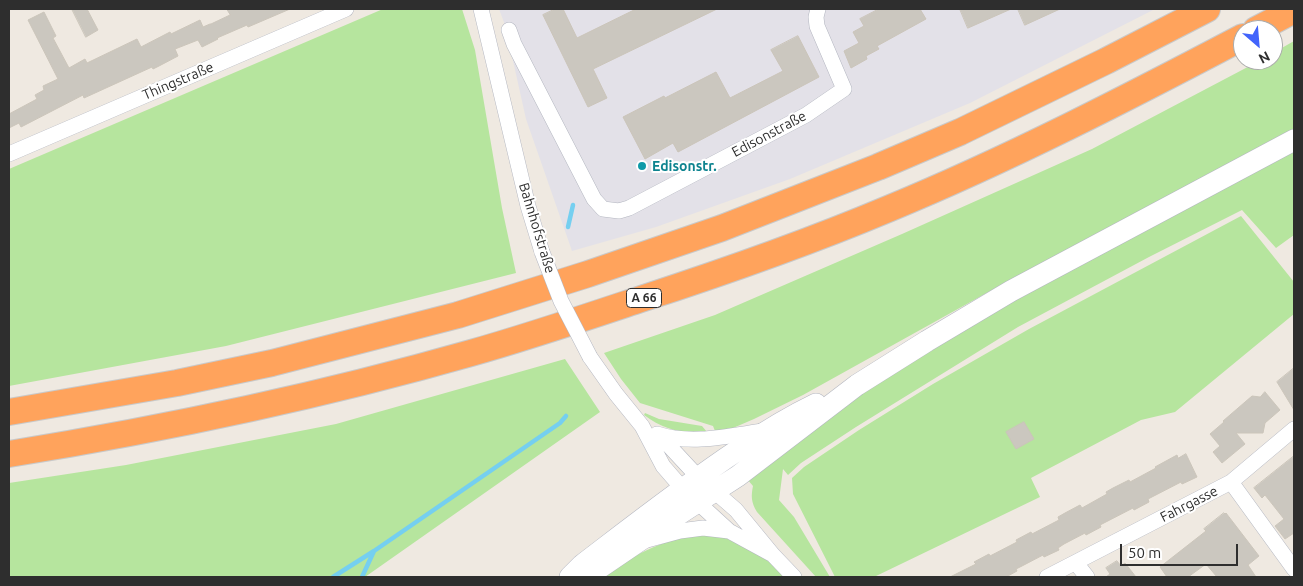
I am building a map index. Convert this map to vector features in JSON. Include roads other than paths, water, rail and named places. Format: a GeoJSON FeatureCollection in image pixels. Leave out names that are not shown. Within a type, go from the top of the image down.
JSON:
{"type":"FeatureCollection","features":[{"type":"Feature","properties":{"kind":"highway"},"geometry":{"type":"LineString","coordinates":[[9,412],[177,383],[272,363],[458,315],[588,274],[722,228],[878,167],[960,132],[1106,62],[1207,9]]}},
{"type":"Feature","properties":{"kind":"highway"},"geometry":{"type":"LineString","coordinates":[[1275,20],[1294,10]]}},
{"type":"Feature","properties":{"kind":"highway","name":"A 66"},"geometry":{"type":"LineString","coordinates":[[9,454],[182,422],[286,400],[407,370],[473,353],[728,270],[889,209],[983,167],[1143,89],[1233,42]]}},
{"type":"Feature","properties":{"kind":"main road"},"geometry":{"type":"LineString","coordinates":[[586,577],[738,476],[857,385],[944,331],[1012,291],[1294,140]]}},
{"type":"Feature","properties":{"kind":"main road"},"geometry":{"type":"LineString","coordinates":[[570,577],[690,483],[800,412],[857,385]]}},
{"type":"Feature","properties":{"kind":"street","name":"Thingstraße"},"geometry":{"type":"LineString","coordinates":[[9,154],[346,9]]}},
{"type":"Feature","properties":{"kind":"street","name":"Bahnhofstraße"},"geometry":{"type":"LineString","coordinates":[[481,9],[526,196],[542,252],[561,301],[590,357],[616,394],[642,426],[663,466],[690,483],[706,496],[736,510],[794,577]]}},
{"type":"Feature","properties":{"kind":"street","name":"Edisonstraße"},"geometry":{"type":"LineString","coordinates":[[509,30],[514,44],[594,198],[603,209],[619,211],[629,208],[806,115],[844,89],[817,26],[816,17],[818,9]]}},
{"type":"Feature","properties":{"kind":"street","name":"Bahnhofstraße"},"geometry":{"type":"LineString","coordinates":[[642,426],[659,435],[682,439],[711,439],[768,431]]}},
{"type":"Feature","properties":{"kind":"street","name":"Fahrgasse"},"geometry":{"type":"LineString","coordinates":[[1047,577],[1231,482],[1294,429]]}},
{"type":"Feature","properties":{"kind":"street","name":"Bahnhofstraße"},"geometry":{"type":"LineString","coordinates":[[659,435],[690,483],[706,496],[729,531]]}},
{"type":"Feature","properties":{"kind":"street"},"geometry":{"type":"LineString","coordinates":[[1231,482],[1294,569]]}},
{"type":"Feature","properties":{"kind":"street","name":"Bahnhofstraße"},"geometry":{"type":"LineString","coordinates":[[635,543],[680,531],[703,528],[729,531],[773,555]]}},
{"type":"Feature","properties":{"kind":"street"},"geometry":{"type":"LineString","coordinates":[[1076,563],[1087,577]]}},
{"type":"Feature","properties":{"kind":"waterway"},"geometry":{"type":"LineString","coordinates":[[568,227],[573,205]]}},
{"type":"Feature","properties":{"kind":"waterway"},"geometry":{"type":"LineString","coordinates":[[362,577],[374,551],[560,423],[566,416]]}},
{"type":"Feature","properties":{"kind":"waterway"},"geometry":{"type":"LineString","coordinates":[[333,577],[374,551]]}},
{"type":"Feature","properties":{"kind":"place","name":"Edisonstr."},"geometry":{"type":"Point","coordinates":[642,166]}}]}
